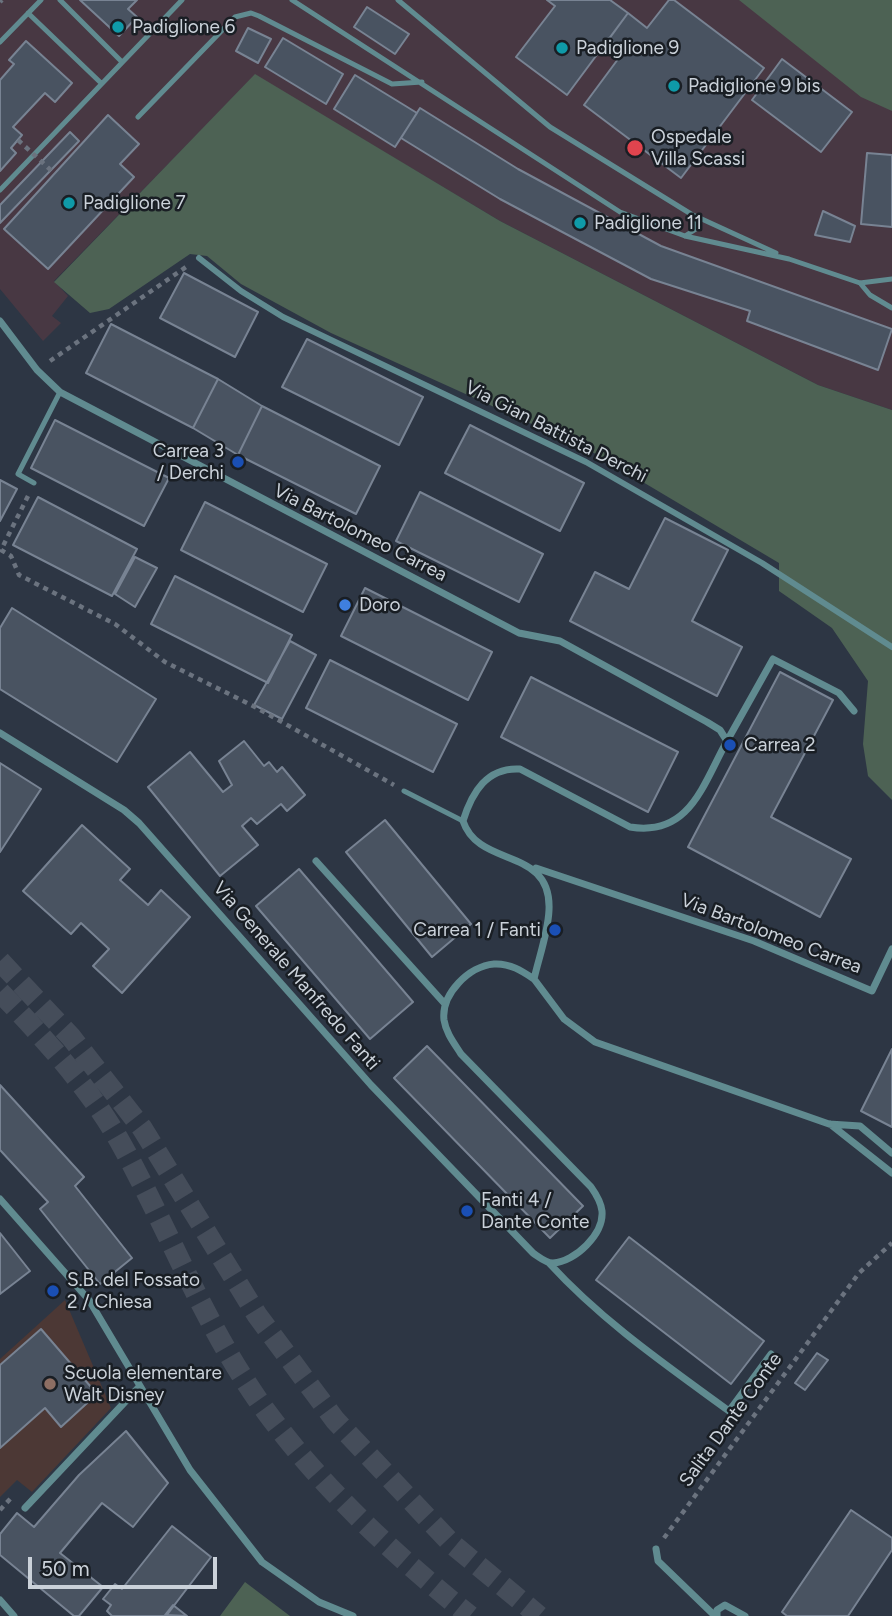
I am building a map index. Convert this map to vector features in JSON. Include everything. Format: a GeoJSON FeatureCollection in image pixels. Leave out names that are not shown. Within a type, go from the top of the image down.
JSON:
{"type":"FeatureCollection","features":[{"type":"Feature","properties":{"kind":"street","name":"Via Gian Battista Derchi"},"geometry":{"type":"LineString","coordinates":[[199,258],[241,291],[283,317],[574,456],[698,524],[892,647]]}},
{"type":"Feature","properties":{"kind":"street","name":"Via Bartolomeo Carrea"},"geometry":{"type":"LineString","coordinates":[[0,321],[37,370],[60,392],[519,633],[560,641],[713,726],[727,741]]}},
{"type":"Feature","properties":{"kind":"street"},"geometry":{"type":"LineString","coordinates":[[463,821],[478,787],[488,777],[511,768],[520,769],[630,827],[647,830],[678,820],[694,801],[773,659],[839,693],[854,711]]}},
{"type":"Feature","properties":{"kind":"street","name":"Via Generale Manfredo Fanti"},"geometry":{"type":"LineString","coordinates":[[0,733],[124,810],[139,823],[371,1085],[533,1253],[549,1263],[574,1291],[617,1328],[729,1411],[771,1354]]}},
{"type":"Feature","properties":{"kind":"street","name":"Via Bartolomeo Carrea"},"geometry":{"type":"LineString","coordinates":[[463,821],[468,835],[482,846],[535,868],[754,941],[872,991],[892,949]]}},
{"type":"Feature","properties":{"kind":"street"},"geometry":{"type":"LineString","coordinates":[[316,861],[445,1004]]}},
{"type":"Feature","properties":{"kind":"street"},"geometry":{"type":"LineString","coordinates":[[534,979],[549,910],[546,887],[535,868]]}},
{"type":"Feature","properties":{"kind":"street"},"geometry":{"type":"LineString","coordinates":[[549,1263],[562,1261],[587,1245],[600,1227],[602,1212],[591,1187],[461,1054],[447,1032],[445,1004],[456,986],[468,974],[492,964],[520,969],[534,979],[564,1019],[595,1042],[829,1124],[860,1126],[892,1153]]}},
{"type":"Feature","properties":{"kind":"street"},"geometry":{"type":"LineString","coordinates":[[829,1124],[892,1173]]}},
{"type":"Feature","properties":{"kind":"street"},"geometry":{"type":"LineString","coordinates":[[0,1199],[89,1300],[190,1470],[262,1562],[319,1602],[353,1616]]}},
{"type":"Feature","properties":{"kind":"street"},"geometry":{"type":"LineString","coordinates":[[25,1508],[140,1386]]}},
{"type":"Feature","properties":{"kind":"street"},"geometry":{"type":"LineString","coordinates":[[656,1549],[658,1561],[716,1616]]}},
{"type":"Feature","properties":{"kind":"street"},"geometry":{"type":"LineString","coordinates":[[0,1600],[14,1616]]}},
{"type":"Feature","properties":{"kind":"street"},"geometry":{"type":"LineString","coordinates":[[716,1616],[717,1610],[725,1605],[745,1616]]}},
{"type":"Feature","properties":{"kind":"lane"},"geometry":{"type":"LineString","coordinates":[[0,42],[41,0]]}},
{"type":"Feature","properties":{"kind":"lane"},"geometry":{"type":"LineString","coordinates":[[60,0],[121,61]]}},
{"type":"Feature","properties":{"kind":"lane"},"geometry":{"type":"LineString","coordinates":[[0,190],[182,0]]}},
{"type":"Feature","properties":{"kind":"lane"},"geometry":{"type":"LineString","coordinates":[[292,0],[621,212],[685,236],[789,259]]}},
{"type":"Feature","properties":{"kind":"lane"},"geometry":{"type":"LineString","coordinates":[[397,0],[550,127],[691,214],[789,259],[860,283],[892,279]]}},
{"type":"Feature","properties":{"kind":"lane"},"geometry":{"type":"LineString","coordinates":[[28,13],[101,83]]}},
{"type":"Feature","properties":{"kind":"lane"},"geometry":{"type":"LineString","coordinates":[[138,117],[235,17],[243,14],[259,16],[392,84],[422,82]]}},
{"type":"Feature","properties":{"kind":"lane"},"geometry":{"type":"LineString","coordinates":[[685,236],[696,229],[691,214]]}},
{"type":"Feature","properties":{"kind":"lane"},"geometry":{"type":"LineString","coordinates":[[860,283],[870,295],[892,308]]}},
{"type":"Feature","properties":{"kind":"lane"},"geometry":{"type":"LineString","coordinates":[[34,483],[18,474],[60,392]]}},
{"type":"Feature","properties":{"kind":"lane"},"geometry":{"type":"LineString","coordinates":[[404,790],[463,821]]}},
{"type":"Feature","properties":{"kind":"path"},"geometry":{"type":"LineString","coordinates":[[18,140],[54,174]]}},
{"type":"Feature","properties":{"kind":"path"},"geometry":{"type":"LineString","coordinates":[[37,370],[199,258]]}},
{"type":"Feature","properties":{"kind":"path"},"geometry":{"type":"LineString","coordinates":[[34,483],[1,550],[11,556],[19,575],[116,624],[165,662],[257,708],[404,790]]}},
{"type":"Feature","properties":{"kind":"path","name":"Salita Dante Conte"},"geometry":{"type":"LineString","coordinates":[[656,1549],[859,1273],[892,1243]]}},
{"type":"Feature","properties":{"kind":"shaded area","name":"Ospedale Villa Scassi"},"geometry":{"type":"Polygon","coordinates":[[[0,0],[892,0],[892,410],[818,385],[500,221],[255,75],[54,281],[68,296],[52,316],[61,323],[43,341],[0,289],[0,0]]]}},
{"type":"Feature","properties":{"kind":"shaded area","name":"Scuola elementare Walt Disney"},"geometry":{"type":"Polygon","coordinates":[[[65,1300],[111,1408],[32,1492],[17,1480],[0,1497],[0,1359],[65,1300]]]}},
{"type":"Feature","properties":{"kind":"green space"},"geometry":{"type":"Polygon","coordinates":[[[739,0],[892,0],[892,111],[861,97],[739,0]]]}},
{"type":"Feature","properties":{"kind":"green space"},"geometry":{"type":"Polygon","coordinates":[[[255,74],[500,221],[818,385],[892,410],[892,800],[868,776],[863,744],[868,681],[832,628],[779,591],[779,563],[589,450],[331,333],[241,284],[207,256],[190,254],[109,309],[90,313],[54,282],[255,74]]]}},
{"type":"Feature","properties":{"kind":"green space"},"geometry":{"type":"Polygon","coordinates":[[[245,1582],[290,1616],[220,1616],[245,1582]]]}},
{"type":"Feature","properties":{"kind":"building","name":"Padiglione 6"},"geometry":{"type":"Polygon","coordinates":[[[80,0],[137,0],[128,9],[137,17],[119,36],[80,0]]]}},
{"type":"Feature","properties":{"kind":"building","name":"Padiglione 9"},"geometry":{"type":"Polygon","coordinates":[[[547,0],[610,0],[628,13],[567,95],[516,57],[555,6],[547,0]]]}},
{"type":"Feature","properties":{"kind":"building","name":"Padiglione 9 bis"},"geometry":{"type":"Polygon","coordinates":[[[669,0],[674,0],[764,68],[681,178],[584,105],[624,51],[609,39],[628,13],[647,28],[669,0]]]}},
{"type":"Feature","properties":{"kind":"building"},"geometry":{"type":"Polygon","coordinates":[[[367,7],[409,34],[395,54],[354,27],[367,7]]]}},
{"type":"Feature","properties":{"kind":"building"},"geometry":{"type":"Polygon","coordinates":[[[248,28],[271,39],[258,63],[236,51],[248,28]]]}},
{"type":"Feature","properties":{"kind":"building"},"geometry":{"type":"Polygon","coordinates":[[[283,38],[343,74],[326,104],[265,67],[283,38]]]}},
{"type":"Feature","properties":{"kind":"building"},"geometry":{"type":"Polygon","coordinates":[[[26,41],[72,83],[55,102],[45,93],[13,127],[22,135],[11,148],[16,153],[0,171],[0,80],[14,64],[9,60],[26,41]]]}},
{"type":"Feature","properties":{"kind":"building"},"geometry":{"type":"Polygon","coordinates":[[[782,59],[852,112],[821,152],[752,100],[782,59]]]}},
{"type":"Feature","properties":{"kind":"building"},"geometry":{"type":"Polygon","coordinates":[[[355,75],[417,113],[395,147],[334,109],[355,75]]]}},
{"type":"Feature","properties":{"kind":"building","name":"Padiglione 11"},"geometry":{"type":"Polygon","coordinates":[[[420,108],[518,169],[661,246],[892,329],[878,370],[747,321],[750,311],[651,279],[500,199],[401,138],[420,108]]]}},
{"type":"Feature","properties":{"kind":"building","name":"Padiglione 7"},"geometry":{"type":"Polygon","coordinates":[[[108,115],[139,144],[120,164],[134,177],[48,269],[4,229],[108,115]]]}},
{"type":"Feature","properties":{"kind":"building"},"geometry":{"type":"Polygon","coordinates":[[[70,132],[79,141],[0,223],[0,205],[70,132]]]}},
{"type":"Feature","properties":{"kind":"building"},"geometry":{"type":"Polygon","coordinates":[[[867,153],[892,155],[892,227],[861,224],[867,153]]]}},
{"type":"Feature","properties":{"kind":"building"},"geometry":{"type":"Polygon","coordinates":[[[823,211],[855,226],[850,242],[815,235],[823,211]]]}},
{"type":"Feature","properties":{"kind":"building"},"geometry":{"type":"Polygon","coordinates":[[[184,273],[258,312],[235,357],[160,318],[184,273]]]}},
{"type":"Feature","properties":{"kind":"building"},"geometry":{"type":"Polygon","coordinates":[[[111,324],[218,379],[193,428],[86,373],[111,324]]]}},
{"type":"Feature","properties":{"kind":"building"},"geometry":{"type":"Polygon","coordinates":[[[307,339],[423,397],[399,445],[282,387],[307,339]]]}},
{"type":"Feature","properties":{"kind":"building"},"geometry":{"type":"Polygon","coordinates":[[[218,379],[262,406],[238,455],[193,428],[218,379]]]}},
{"type":"Feature","properties":{"kind":"building"},"geometry":{"type":"Polygon","coordinates":[[[262,406],[380,466],[356,514],[238,455],[262,406]]]}},
{"type":"Feature","properties":{"kind":"building"},"geometry":{"type":"Polygon","coordinates":[[[55,420],[169,478],[144,526],[31,468],[55,420]]]}},
{"type":"Feature","properties":{"kind":"building"},"geometry":{"type":"Polygon","coordinates":[[[470,425],[584,483],[560,531],[445,473],[470,425]]]}},
{"type":"Feature","properties":{"kind":"building"},"geometry":{"type":"Polygon","coordinates":[[[0,480],[17,489],[0,521],[0,480]]]}},
{"type":"Feature","properties":{"kind":"building"},"geometry":{"type":"Polygon","coordinates":[[[420,492],[543,554],[519,602],[396,541],[420,492]]]}},
{"type":"Feature","properties":{"kind":"building"},"geometry":{"type":"Polygon","coordinates":[[[38,497],[137,549],[112,596],[13,545],[38,497]]]}},
{"type":"Feature","properties":{"kind":"building"},"geometry":{"type":"Polygon","coordinates":[[[205,502],[327,564],[303,612],[181,550],[205,502]]]}},
{"type":"Feature","properties":{"kind":"building"},"geometry":{"type":"Polygon","coordinates":[[[665,518],[728,550],[692,621],[742,647],[717,696],[570,621],[595,572],[629,589],[665,518]]]}},
{"type":"Feature","properties":{"kind":"building"},"geometry":{"type":"Polygon","coordinates":[[[135,557],[157,568],[135,607],[115,594],[135,557]]]}},
{"type":"Feature","properties":{"kind":"building"},"geometry":{"type":"Polygon","coordinates":[[[175,576],[292,635],[268,683],[151,624],[175,576]]]}},
{"type":"Feature","properties":{"kind":"building"},"geometry":{"type":"Polygon","coordinates":[[[365,588],[492,652],[468,700],[341,636],[365,588]]]}},
{"type":"Feature","properties":{"kind":"building"},"geometry":{"type":"Polygon","coordinates":[[[12,608],[156,699],[117,762],[0,689],[0,628],[12,608]]]}},
{"type":"Feature","properties":{"kind":"building"},"geometry":{"type":"Polygon","coordinates":[[[290,641],[316,655],[282,719],[254,705],[290,641]]]}},
{"type":"Feature","properties":{"kind":"building"},"geometry":{"type":"Polygon","coordinates":[[[330,660],[457,724],[433,772],[306,708],[330,660]]]}},
{"type":"Feature","properties":{"kind":"building"},"geometry":{"type":"Polygon","coordinates":[[[780,672],[833,700],[771,817],[851,859],[820,917],[688,847],[780,672]]]}},
{"type":"Feature","properties":{"kind":"building"},"geometry":{"type":"Polygon","coordinates":[[[531,677],[678,752],[648,812],[501,737],[531,677]]]}},
{"type":"Feature","properties":{"kind":"building"},"geometry":{"type":"Polygon","coordinates":[[[244,741],[264,766],[269,762],[277,772],[282,767],[305,795],[287,811],[281,804],[257,824],[251,818],[242,826],[258,845],[220,876],[148,787],[190,752],[223,792],[232,785],[219,761],[244,741]]]}},
{"type":"Feature","properties":{"kind":"building"},"geometry":{"type":"Polygon","coordinates":[[[0,763],[41,789],[0,852],[0,763]]]}},
{"type":"Feature","properties":{"kind":"building"},"geometry":{"type":"Polygon","coordinates":[[[385,820],[471,924],[432,957],[346,852],[385,820]]]}},
{"type":"Feature","properties":{"kind":"building"},"geometry":{"type":"Polygon","coordinates":[[[82,825],[130,869],[120,880],[148,905],[161,890],[190,917],[122,993],[93,966],[109,949],[81,923],[71,934],[23,891],[82,825]]]}},
{"type":"Feature","properties":{"kind":"building"},"geometry":{"type":"Polygon","coordinates":[[[299,869],[413,1002],[370,1039],[256,906],[299,869]]]}},
{"type":"Feature","properties":{"kind":"building"},"geometry":{"type":"Polygon","coordinates":[[[427,1046],[583,1206],[550,1238],[394,1078],[427,1046]]]}},
{"type":"Feature","properties":{"kind":"building"},"geometry":{"type":"Polygon","coordinates":[[[892,1049],[892,1127],[861,1111],[892,1049]]]}},
{"type":"Feature","properties":{"kind":"building"},"geometry":{"type":"Polygon","coordinates":[[[0,1085],[84,1177],[75,1186],[132,1258],[100,1284],[40,1209],[48,1202],[0,1150],[0,1085]]]}},
{"type":"Feature","properties":{"kind":"building"},"geometry":{"type":"Polygon","coordinates":[[[0,1233],[30,1271],[0,1294],[0,1233]]]}},
{"type":"Feature","properties":{"kind":"building"},"geometry":{"type":"Polygon","coordinates":[[[629,1237],[764,1341],[731,1384],[596,1280],[629,1237]]]}},
{"type":"Feature","properties":{"kind":"building"},"geometry":{"type":"Polygon","coordinates":[[[41,1329],[97,1394],[61,1427],[45,1408],[0,1448],[0,1365],[41,1329]]]}},
{"type":"Feature","properties":{"kind":"building"},"geometry":{"type":"Polygon","coordinates":[[[817,1353],[828,1360],[805,1390],[795,1383],[817,1353]]]}},
{"type":"Feature","properties":{"kind":"building"},"geometry":{"type":"Polygon","coordinates":[[[126,1431],[168,1483],[133,1527],[102,1503],[60,1553],[103,1587],[79,1616],[74,1616],[0,1555],[0,1534],[17,1513],[34,1527],[79,1475],[126,1431]]]}},
{"type":"Feature","properties":{"kind":"building"},"geometry":{"type":"Polygon","coordinates":[[[851,1510],[892,1538],[892,1550],[848,1616],[787,1616],[782,1612],[851,1510]]]}},
{"type":"Feature","properties":{"kind":"building"},"geometry":{"type":"Polygon","coordinates":[[[172,1526],[211,1557],[166,1616],[112,1616],[107,1611],[111,1605],[103,1599],[115,1584],[122,1589],[172,1526]]]}},
{"type":"Feature","properties":{"kind":"building"},"geometry":{"type":"Polygon","coordinates":[[[173,1605],[187,1616],[165,1615],[173,1605]]]}},
{"type":"Feature","properties":{"kind":"tunnel"},"geometry":{"type":"LineString","coordinates":[[0,961],[71,1037],[142,1128],[257,1315],[335,1420],[451,1543],[539,1616]]}},
{"type":"Feature","properties":{"kind":"tunnel"},"geometry":{"type":"LineString","coordinates":[[0,992],[64,1063],[107,1120],[138,1174],[207,1315],[268,1414],[337,1496],[415,1570],[470,1616]]}},
{"type":"Feature","properties":{"kind":"place","name":"Padiglione 6"},"geometry":{"type":"Point","coordinates":[118,27]}},
{"type":"Feature","properties":{"kind":"place","name":"Padiglione 9"},"geometry":{"type":"Point","coordinates":[562,48]}},
{"type":"Feature","properties":{"kind":"place","name":"Padiglione 9 bis"},"geometry":{"type":"Point","coordinates":[674,86]}},
{"type":"Feature","properties":{"kind":"place","name":"Ospedale Villa Scassi"},"geometry":{"type":"Point","coordinates":[635,148]}},
{"type":"Feature","properties":{"kind":"place","name":"Padiglione 7"},"geometry":{"type":"Point","coordinates":[69,203]}},
{"type":"Feature","properties":{"kind":"place","name":"Padiglione 11"},"geometry":{"type":"Point","coordinates":[580,223]}},
{"type":"Feature","properties":{"kind":"place","name":"Carrea 3 / Derchi"},"geometry":{"type":"Point","coordinates":[238,462]}},
{"type":"Feature","properties":{"kind":"place","name":"Doro"},"geometry":{"type":"Point","coordinates":[345,605]}},
{"type":"Feature","properties":{"kind":"place","name":"Carrea 2"},"geometry":{"type":"Point","coordinates":[730,745]}},
{"type":"Feature","properties":{"kind":"place","name":"Carrea 1 / Fanti"},"geometry":{"type":"Point","coordinates":[555,930]}},
{"type":"Feature","properties":{"kind":"place","name":"Fanti 4 / Dante Conte"},"geometry":{"type":"Point","coordinates":[467,1211]}},
{"type":"Feature","properties":{"kind":"place","name":"S.B. del Fossato 2 / Chiesa"},"geometry":{"type":"Point","coordinates":[53,1291]}},
{"type":"Feature","properties":{"kind":"place","name":"Scuola elementare Walt Disney"},"geometry":{"type":"Point","coordinates":[50,1384]}}]}
